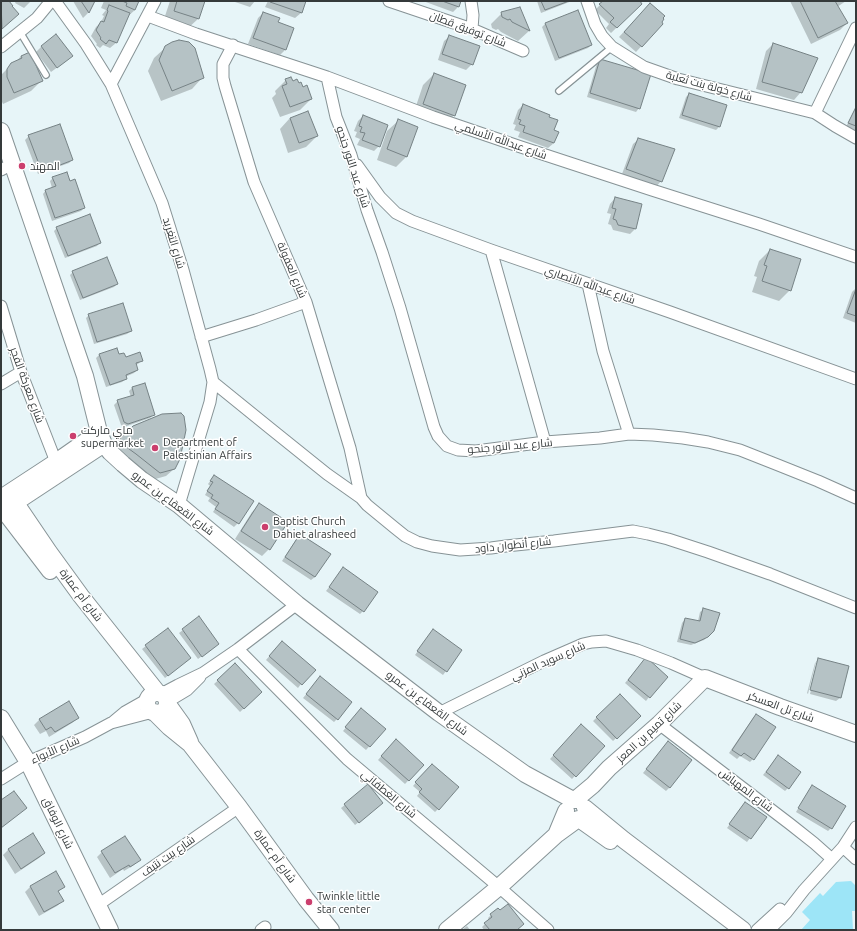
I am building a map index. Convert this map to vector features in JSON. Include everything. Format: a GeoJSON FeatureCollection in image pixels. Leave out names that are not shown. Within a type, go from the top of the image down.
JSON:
{"type":"FeatureCollection","features":[{"type":"Feature","properties":{"kind":"street"},"geometry":{"type":"LineString","coordinates":[[1,47],[37,18],[51,1]]}},
{"type":"Feature","properties":{"kind":"street","name":"شارع التغريد"},"geometry":{"type":"LineString","coordinates":[[55,1],[86,44],[111,84],[162,203],[183,270],[210,369],[213,389],[208,412],[179,504]]}},
{"type":"Feature","properties":{"kind":"street"},"geometry":{"type":"LineString","coordinates":[[111,84],[156,1]]}},
{"type":"Feature","properties":{"kind":"street","name":"شارع توفيق قطان"},"geometry":{"type":"LineString","coordinates":[[390,1],[472,29],[523,51]]}},
{"type":"Feature","properties":{"kind":"street"},"geometry":{"type":"LineString","coordinates":[[471,1],[473,15],[472,29]]}},
{"type":"Feature","properties":{"kind":"street","name":"شارع خولة بنت ثعلبة"},"geometry":{"type":"LineString","coordinates":[[586,1],[595,24],[602,36],[612,47],[644,67],[678,79],[815,113],[856,138]]}},
{"type":"Feature","properties":{"kind":"street","name":"شارع عبدالله الأسلمي"},"geometry":{"type":"LineString","coordinates":[[148,16],[196,34],[327,77],[433,117],[521,147],[856,257]]}},
{"type":"Feature","properties":{"kind":"street"},"geometry":{"type":"LineString","coordinates":[[815,113],[856,28]]}},
{"type":"Feature","properties":{"kind":"street","name":"شارع العفولة"},"geometry":{"type":"LineString","coordinates":[[233,45],[224,64],[223,78],[225,86],[254,182],[306,302],[350,448],[361,498]]}},
{"type":"Feature","properties":{"kind":"street","name":"شارع عبد النور جنحو"},"geometry":{"type":"LineString","coordinates":[[327,77],[336,116],[400,308],[434,427],[438,436],[447,446],[458,450],[476,451],[545,442],[600,438],[629,434],[653,434],[708,442],[740,450],[778,464],[856,498]]}},
{"type":"Feature","properties":{"kind":"street","name":"شارع القعقاع بن عمرو"},"geometry":{"type":"LineString","coordinates":[[1,131],[7,167],[84,376],[102,438],[110,452],[137,476],[179,504],[297,604],[439,713],[525,774],[624,840],[743,930]]}},
{"type":"Feature","properties":{"kind":"street","name":"شارع عبدالله الأنصاري"},"geometry":{"type":"LineString","coordinates":[[350,155],[380,197],[396,213],[412,221],[856,379]]}},
{"type":"Feature","properties":{"kind":"street"},"geometry":{"type":"LineString","coordinates":[[491,250],[545,442]]}},
{"type":"Feature","properties":{"kind":"street"},"geometry":{"type":"LineString","coordinates":[[588,284],[603,351],[629,434]]}},
{"type":"Feature","properties":{"kind":"street"},"geometry":{"type":"LineString","coordinates":[[201,336],[256,320],[306,302]]}},
{"type":"Feature","properties":{"kind":"street","name":"شارع معركة الفجر"},"geometry":{"type":"LineString","coordinates":[[1,306],[21,372],[56,462]]}},
{"type":"Feature","properties":{"kind":"street"},"geometry":{"type":"LineString","coordinates":[[1,384],[21,372]]}},
{"type":"Feature","properties":{"kind":"street","name":"شارع أنطوان داود"},"geometry":{"type":"LineString","coordinates":[[213,382],[327,474],[361,498],[367,505],[405,536],[417,542],[460,550],[491,548],[633,531],[668,538],[770,574],[856,608]]}},
{"type":"Feature","properties":{"kind":"street"},"geometry":{"type":"LineString","coordinates":[[5,504],[56,462],[102,438]]}},
{"type":"Feature","properties":{"kind":"street"},"geometry":{"type":"LineString","coordinates":[[5,504],[102,438]]}},
{"type":"Feature","properties":{"kind":"street","name":"شارع أم عمارة"},"geometry":{"type":"LineString","coordinates":[[5,504],[157,701],[182,724],[190,744],[331,930]]}},
{"type":"Feature","properties":{"kind":"street","name":"شارع الأبواء"},"geometry":{"type":"LineString","coordinates":[[1,779],[28,762],[85,737],[157,701],[187,690],[203,673],[238,649],[297,604]]}},
{"type":"Feature","properties":{"kind":"street","name":"شارع سويد المزني"},"geometry":{"type":"LineString","coordinates":[[439,713],[544,661],[583,644],[592,642],[606,641],[637,650],[706,678]]}},
{"type":"Feature","properties":{"kind":"street","name":"شارع الغطفاني"},"geometry":{"type":"LineString","coordinates":[[238,649],[347,759],[548,930]]}},
{"type":"Feature","properties":{"kind":"street","name":"شارع تميم بن المعز"},"geometry":{"type":"LineString","coordinates":[[447,930],[499,887],[556,835],[593,785],[609,768],[659,724],[706,678]]}},
{"type":"Feature","properties":{"kind":"street","name":"شارع تل العسكر"},"geometry":{"type":"LineString","coordinates":[[706,678],[780,707],[856,734]]}},
{"type":"Feature","properties":{"kind":"street","name":"شارع الوفاق"},"geometry":{"type":"LineString","coordinates":[[1,718],[28,762],[110,930]]}},
{"type":"Feature","properties":{"kind":"street","name":"شارع المهباش"},"geometry":{"type":"LineString","coordinates":[[659,724],[790,824],[832,859]]}},
{"type":"Feature","properties":{"kind":"street","name":"شارع بيت نتيف"},"geometry":{"type":"LineString","coordinates":[[98,904],[239,807]]}},
{"type":"Feature","properties":{"kind":"street","name":"شارع القعقاع بن عمرو"},"geometry":{"type":"LineString","coordinates":[[576,809],[728,930]]}},
{"type":"Feature","properties":{"kind":"street"},"geometry":{"type":"LineString","coordinates":[[770,930],[843,847],[856,826]]}},
{"type":"Feature","properties":{"kind":"street"},"geometry":{"type":"LineString","coordinates":[[843,847],[856,859]]}},
{"type":"Feature","properties":{"kind":"street"},"geometry":{"type":"LineString","coordinates":[[757,930],[804,890]]}},
{"type":"Feature","properties":{"kind":"lane"},"geometry":{"type":"LineString","coordinates":[[20,32],[46,75]]}},
{"type":"Feature","properties":{"kind":"lane"},"geometry":{"type":"LineString","coordinates":[[559,91],[612,47]]}},
{"type":"Feature","properties":{"kind":"shaded area"},"geometry":{"type":"Polygon","coordinates":[[[851,881],[856,886],[856,911],[852,911],[853,930],[801,930],[810,920],[802,912],[820,893],[823,896],[836,882],[851,881]]]}},
{"type":"Feature","properties":{"kind":"building"},"geometry":{"type":"Polygon","coordinates":[[[1,1],[9,1],[19,14],[2,29],[1,1]]]}},
{"type":"Feature","properties":{"kind":"building"},"geometry":{"type":"Polygon","coordinates":[[[81,1],[95,1],[89,13],[81,1]]]}},
{"type":"Feature","properties":{"kind":"building"},"geometry":{"type":"Polygon","coordinates":[[[122,1],[139,1],[135,10],[126,6],[127,3],[122,1]]]}},
{"type":"Feature","properties":{"kind":"building"},"geometry":{"type":"Polygon","coordinates":[[[177,1],[205,1],[199,19],[174,11],[177,1]]]}},
{"type":"Feature","properties":{"kind":"building"},"geometry":{"type":"Polygon","coordinates":[[[270,1],[306,1],[302,13],[270,1]]]}},
{"type":"Feature","properties":{"kind":"building"},"geometry":{"type":"Polygon","coordinates":[[[442,1],[461,1],[459,7],[442,1]]]}},
{"type":"Feature","properties":{"kind":"building"},"geometry":{"type":"Polygon","coordinates":[[[541,1],[569,1],[545,10],[541,1]]]}},
{"type":"Feature","properties":{"kind":"building"},"geometry":{"type":"Polygon","coordinates":[[[603,1],[640,1],[642,4],[617,28],[610,22],[614,18],[599,4],[603,1]]]}},
{"type":"Feature","properties":{"kind":"building"},"geometry":{"type":"Polygon","coordinates":[[[800,1],[835,1],[848,23],[818,38],[800,1]]]}},
{"type":"Feature","properties":{"kind":"building"},"geometry":{"type":"Polygon","coordinates":[[[650,3],[665,16],[662,22],[663,24],[642,47],[624,32],[650,3]]]}},
{"type":"Feature","properties":{"kind":"building"},"geometry":{"type":"Polygon","coordinates":[[[109,5],[130,13],[117,43],[109,40],[106,44],[100,39],[101,38],[96,30],[101,21],[104,22],[109,5]]]}},
{"type":"Feature","properties":{"kind":"building"},"geometry":{"type":"Polygon","coordinates":[[[520,7],[530,31],[512,22],[510,19],[508,20],[502,17],[501,12],[520,7]]]}},
{"type":"Feature","properties":{"kind":"building"},"geometry":{"type":"Polygon","coordinates":[[[578,10],[592,45],[559,58],[545,23],[578,10]]]}},
{"type":"Feature","properties":{"kind":"building"},"geometry":{"type":"Polygon","coordinates":[[[263,12],[280,18],[278,22],[294,28],[286,50],[253,38],[263,12]]]}},
{"type":"Feature","properties":{"kind":"building"},"geometry":{"type":"Polygon","coordinates":[[[56,34],[73,56],[57,68],[41,46],[56,34]]]}},
{"type":"Feature","properties":{"kind":"building"},"geometry":{"type":"Polygon","coordinates":[[[449,35],[480,46],[473,65],[442,54],[449,35]]]}},
{"type":"Feature","properties":{"kind":"building"},"geometry":{"type":"Polygon","coordinates":[[[179,40],[189,42],[195,48],[204,78],[172,91],[159,60],[165,46],[179,40]]]}},
{"type":"Feature","properties":{"kind":"building"},"geometry":{"type":"Polygon","coordinates":[[[773,43],[818,58],[802,93],[762,82],[773,43]]]}},
{"type":"Feature","properties":{"kind":"building"},"geometry":{"type":"Polygon","coordinates":[[[30,52],[43,81],[14,93],[7,77],[7,69],[11,63],[30,52]]]}},
{"type":"Feature","properties":{"kind":"building"},"geometry":{"type":"Polygon","coordinates":[[[600,59],[651,74],[640,109],[590,93],[600,59]]]}},
{"type":"Feature","properties":{"kind":"building"},"geometry":{"type":"Polygon","coordinates":[[[434,73],[466,85],[455,116],[423,104],[434,73]]]}},
{"type":"Feature","properties":{"kind":"building"},"geometry":{"type":"Polygon","coordinates":[[[291,77],[293,81],[297,79],[299,83],[301,82],[303,87],[307,85],[312,99],[290,107],[282,86],[287,84],[285,79],[291,77]]]}},
{"type":"Feature","properties":{"kind":"building"},"geometry":{"type":"Polygon","coordinates":[[[689,93],[727,105],[720,127],[682,115],[689,93]]]}},
{"type":"Feature","properties":{"kind":"building"},"geometry":{"type":"Polygon","coordinates":[[[523,104],[550,115],[549,117],[558,120],[554,130],[559,132],[554,143],[523,132],[525,126],[519,124],[521,120],[518,119],[523,104]]]}},
{"type":"Feature","properties":{"kind":"building"},"geometry":{"type":"Polygon","coordinates":[[[856,107],[856,126],[848,123],[856,107]]]}},
{"type":"Feature","properties":{"kind":"building"},"geometry":{"type":"Polygon","coordinates":[[[308,111],[318,136],[299,143],[290,118],[308,111]]]}},
{"type":"Feature","properties":{"kind":"building"},"geometry":{"type":"Polygon","coordinates":[[[363,115],[388,125],[380,147],[362,140],[365,133],[360,132],[362,127],[359,126],[363,115]]]}},
{"type":"Feature","properties":{"kind":"building"},"geometry":{"type":"Polygon","coordinates":[[[398,119],[418,127],[407,157],[387,149],[398,119]]]}},
{"type":"Feature","properties":{"kind":"building"},"geometry":{"type":"Polygon","coordinates":[[[60,124],[73,160],[42,172],[28,135],[60,124]]]}},
{"type":"Feature","properties":{"kind":"building"},"geometry":{"type":"Polygon","coordinates":[[[638,138],[675,149],[662,182],[626,169],[638,138]]]}},
{"type":"Feature","properties":{"kind":"building"},"geometry":{"type":"Polygon","coordinates":[[[67,172],[70,181],[75,179],[85,208],[55,218],[45,190],[56,186],[52,177],[67,172]]]}},
{"type":"Feature","properties":{"kind":"building"},"geometry":{"type":"Polygon","coordinates":[[[615,197],[642,204],[636,229],[618,225],[616,220],[613,219],[616,209],[612,208],[615,197]]]}},
{"type":"Feature","properties":{"kind":"building"},"geometry":{"type":"Polygon","coordinates":[[[90,214],[101,243],[68,256],[56,227],[90,214]]]}},
{"type":"Feature","properties":{"kind":"building"},"geometry":{"type":"Polygon","coordinates":[[[770,249],[801,259],[791,291],[762,281],[767,266],[764,265],[770,249]]]}},
{"type":"Feature","properties":{"kind":"building"},"geometry":{"type":"Polygon","coordinates":[[[107,257],[118,284],[83,298],[72,271],[107,257]]]}},
{"type":"Feature","properties":{"kind":"building"},"geometry":{"type":"Polygon","coordinates":[[[856,289],[856,316],[847,313],[856,289]]]}},
{"type":"Feature","properties":{"kind":"building"},"geometry":{"type":"Polygon","coordinates":[[[123,303],[132,331],[97,342],[88,314],[123,303]]]}},
{"type":"Feature","properties":{"kind":"building"},"geometry":{"type":"Polygon","coordinates":[[[117,348],[119,354],[124,353],[126,357],[140,352],[143,361],[136,363],[138,370],[126,375],[127,379],[110,385],[99,354],[117,348]]]}},
{"type":"Feature","properties":{"kind":"building"},"geometry":{"type":"Polygon","coordinates":[[[145,383],[155,415],[128,424],[124,422],[117,400],[134,395],[132,387],[145,383]]]}},
{"type":"Feature","properties":{"kind":"building","name":"Department of Palestinian Affairs"},"geometry":{"type":"Polygon","coordinates":[[[181,413],[184,416],[186,430],[180,459],[175,469],[160,473],[118,441],[133,426],[162,414],[181,413]]]}},
{"type":"Feature","properties":{"kind":"building"},"geometry":{"type":"Polygon","coordinates":[[[214,475],[254,501],[239,524],[215,509],[219,503],[211,498],[213,495],[207,491],[213,482],[210,481],[214,475]]]}},
{"type":"Feature","properties":{"kind":"building","name":"Baptist Church Dahiet alrasheed"},"geometry":{"type":"Polygon","coordinates":[[[259,503],[288,522],[270,550],[241,531],[259,503]]]}},
{"type":"Feature","properties":{"kind":"building"},"geometry":{"type":"Polygon","coordinates":[[[300,534],[331,554],[315,577],[285,557],[300,534]]]}},
{"type":"Feature","properties":{"kind":"building"},"geometry":{"type":"Polygon","coordinates":[[[343,567],[378,592],[364,612],[329,587],[343,567]]]}},
{"type":"Feature","properties":{"kind":"building"},"geometry":{"type":"Polygon","coordinates":[[[703,608],[720,613],[714,631],[708,637],[695,643],[680,639],[685,618],[700,621],[703,608]]]}},
{"type":"Feature","properties":{"kind":"building"},"geometry":{"type":"Polygon","coordinates":[[[199,616],[219,644],[202,657],[182,629],[199,616]]]}},
{"type":"Feature","properties":{"kind":"building"},"geometry":{"type":"Polygon","coordinates":[[[168,628],[191,658],[168,676],[145,645],[168,628]]]}},
{"type":"Feature","properties":{"kind":"building"},"geometry":{"type":"Polygon","coordinates":[[[433,629],[462,650],[447,672],[417,651],[433,629]]]}},
{"type":"Feature","properties":{"kind":"building"},"geometry":{"type":"Polygon","coordinates":[[[282,641],[316,670],[302,685],[269,656],[282,641]]]}},
{"type":"Feature","properties":{"kind":"building"},"geometry":{"type":"Polygon","coordinates":[[[646,657],[668,677],[650,698],[628,680],[646,657]]]}},
{"type":"Feature","properties":{"kind":"building"},"geometry":{"type":"Polygon","coordinates":[[[818,658],[849,666],[841,698],[810,690],[818,658]]]}},
{"type":"Feature","properties":{"kind":"building"},"geometry":{"type":"Polygon","coordinates":[[[235,663],[262,692],[244,709],[217,680],[235,663]]]}},
{"type":"Feature","properties":{"kind":"building"},"geometry":{"type":"Polygon","coordinates":[[[320,676],[352,702],[338,720],[306,694],[320,676]]]}},
{"type":"Feature","properties":{"kind":"building"},"geometry":{"type":"Polygon","coordinates":[[[620,694],[641,716],[617,739],[596,717],[620,694]]]}},
{"type":"Feature","properties":{"kind":"building"},"geometry":{"type":"Polygon","coordinates":[[[69,701],[79,718],[55,732],[51,727],[46,730],[39,719],[69,701]]]}},
{"type":"Feature","properties":{"kind":"building"},"geometry":{"type":"Polygon","coordinates":[[[361,708],[386,729],[370,747],[345,727],[361,708]]]}},
{"type":"Feature","properties":{"kind":"building"},"geometry":{"type":"Polygon","coordinates":[[[756,714],[776,727],[754,760],[744,753],[741,756],[732,750],[756,714]]]}},
{"type":"Feature","properties":{"kind":"building"},"geometry":{"type":"Polygon","coordinates":[[[581,724],[605,746],[576,777],[553,755],[581,724]]]}},
{"type":"Feature","properties":{"kind":"building"},"geometry":{"type":"Polygon","coordinates":[[[396,739],[424,765],[409,781],[381,756],[396,739]]]}},
{"type":"Feature","properties":{"kind":"building"},"geometry":{"type":"Polygon","coordinates":[[[668,741],[692,760],[670,788],[646,769],[668,741]]]}},
{"type":"Feature","properties":{"kind":"building"},"geometry":{"type":"Polygon","coordinates":[[[778,755],[801,772],[789,789],[766,772],[778,755]]]}},
{"type":"Feature","properties":{"kind":"building"},"geometry":{"type":"Polygon","coordinates":[[[432,764],[459,787],[439,810],[419,792],[422,789],[415,782],[432,764]]]}},
{"type":"Feature","properties":{"kind":"building"},"geometry":{"type":"Polygon","coordinates":[[[368,784],[383,803],[359,823],[344,804],[368,784]]]}},
{"type":"Feature","properties":{"kind":"building"},"geometry":{"type":"Polygon","coordinates":[[[812,785],[846,806],[832,829],[798,808],[812,785]]]}},
{"type":"Feature","properties":{"kind":"building"},"geometry":{"type":"Polygon","coordinates":[[[14,791],[27,808],[1,828],[1,800],[14,791]]]}},
{"type":"Feature","properties":{"kind":"building"},"geometry":{"type":"Polygon","coordinates":[[[745,802],[767,817],[751,839],[729,824],[745,802]]]}},
{"type":"Feature","properties":{"kind":"building"},"geometry":{"type":"Polygon","coordinates":[[[33,833],[45,853],[21,869],[8,849],[33,833]]]}},
{"type":"Feature","properties":{"kind":"building"},"geometry":{"type":"Polygon","coordinates":[[[125,836],[141,860],[130,867],[129,865],[115,873],[101,851],[125,836]]]}},
{"type":"Feature","properties":{"kind":"building"},"geometry":{"type":"Polygon","coordinates":[[[56,871],[65,887],[58,891],[64,901],[44,912],[30,886],[56,871]]]}},
{"type":"Feature","properties":{"kind":"building"},"geometry":{"type":"Polygon","coordinates":[[[508,904],[524,924],[517,930],[490,930],[484,923],[492,917],[490,914],[498,908],[500,910],[508,904]]]}},
{"type":"Feature","properties":{"kind":"place","name":"المهند"},"geometry":{"type":"Point","coordinates":[22,166]}},
{"type":"Feature","properties":{"kind":"place","name":"ماي ماركت supermarket"},"geometry":{"type":"Point","coordinates":[73,436]}},
{"type":"Feature","properties":{"kind":"place","name":"Department of Palestinian Affairs"},"geometry":{"type":"Point","coordinates":[155,448]}},
{"type":"Feature","properties":{"kind":"place","name":"Baptist Church Dahiet alrasheed"},"geometry":{"type":"Point","coordinates":[265,527]}},
{"type":"Feature","properties":{"kind":"place","name":"Twinkle little star center"},"geometry":{"type":"Point","coordinates":[309,902]}}]}
